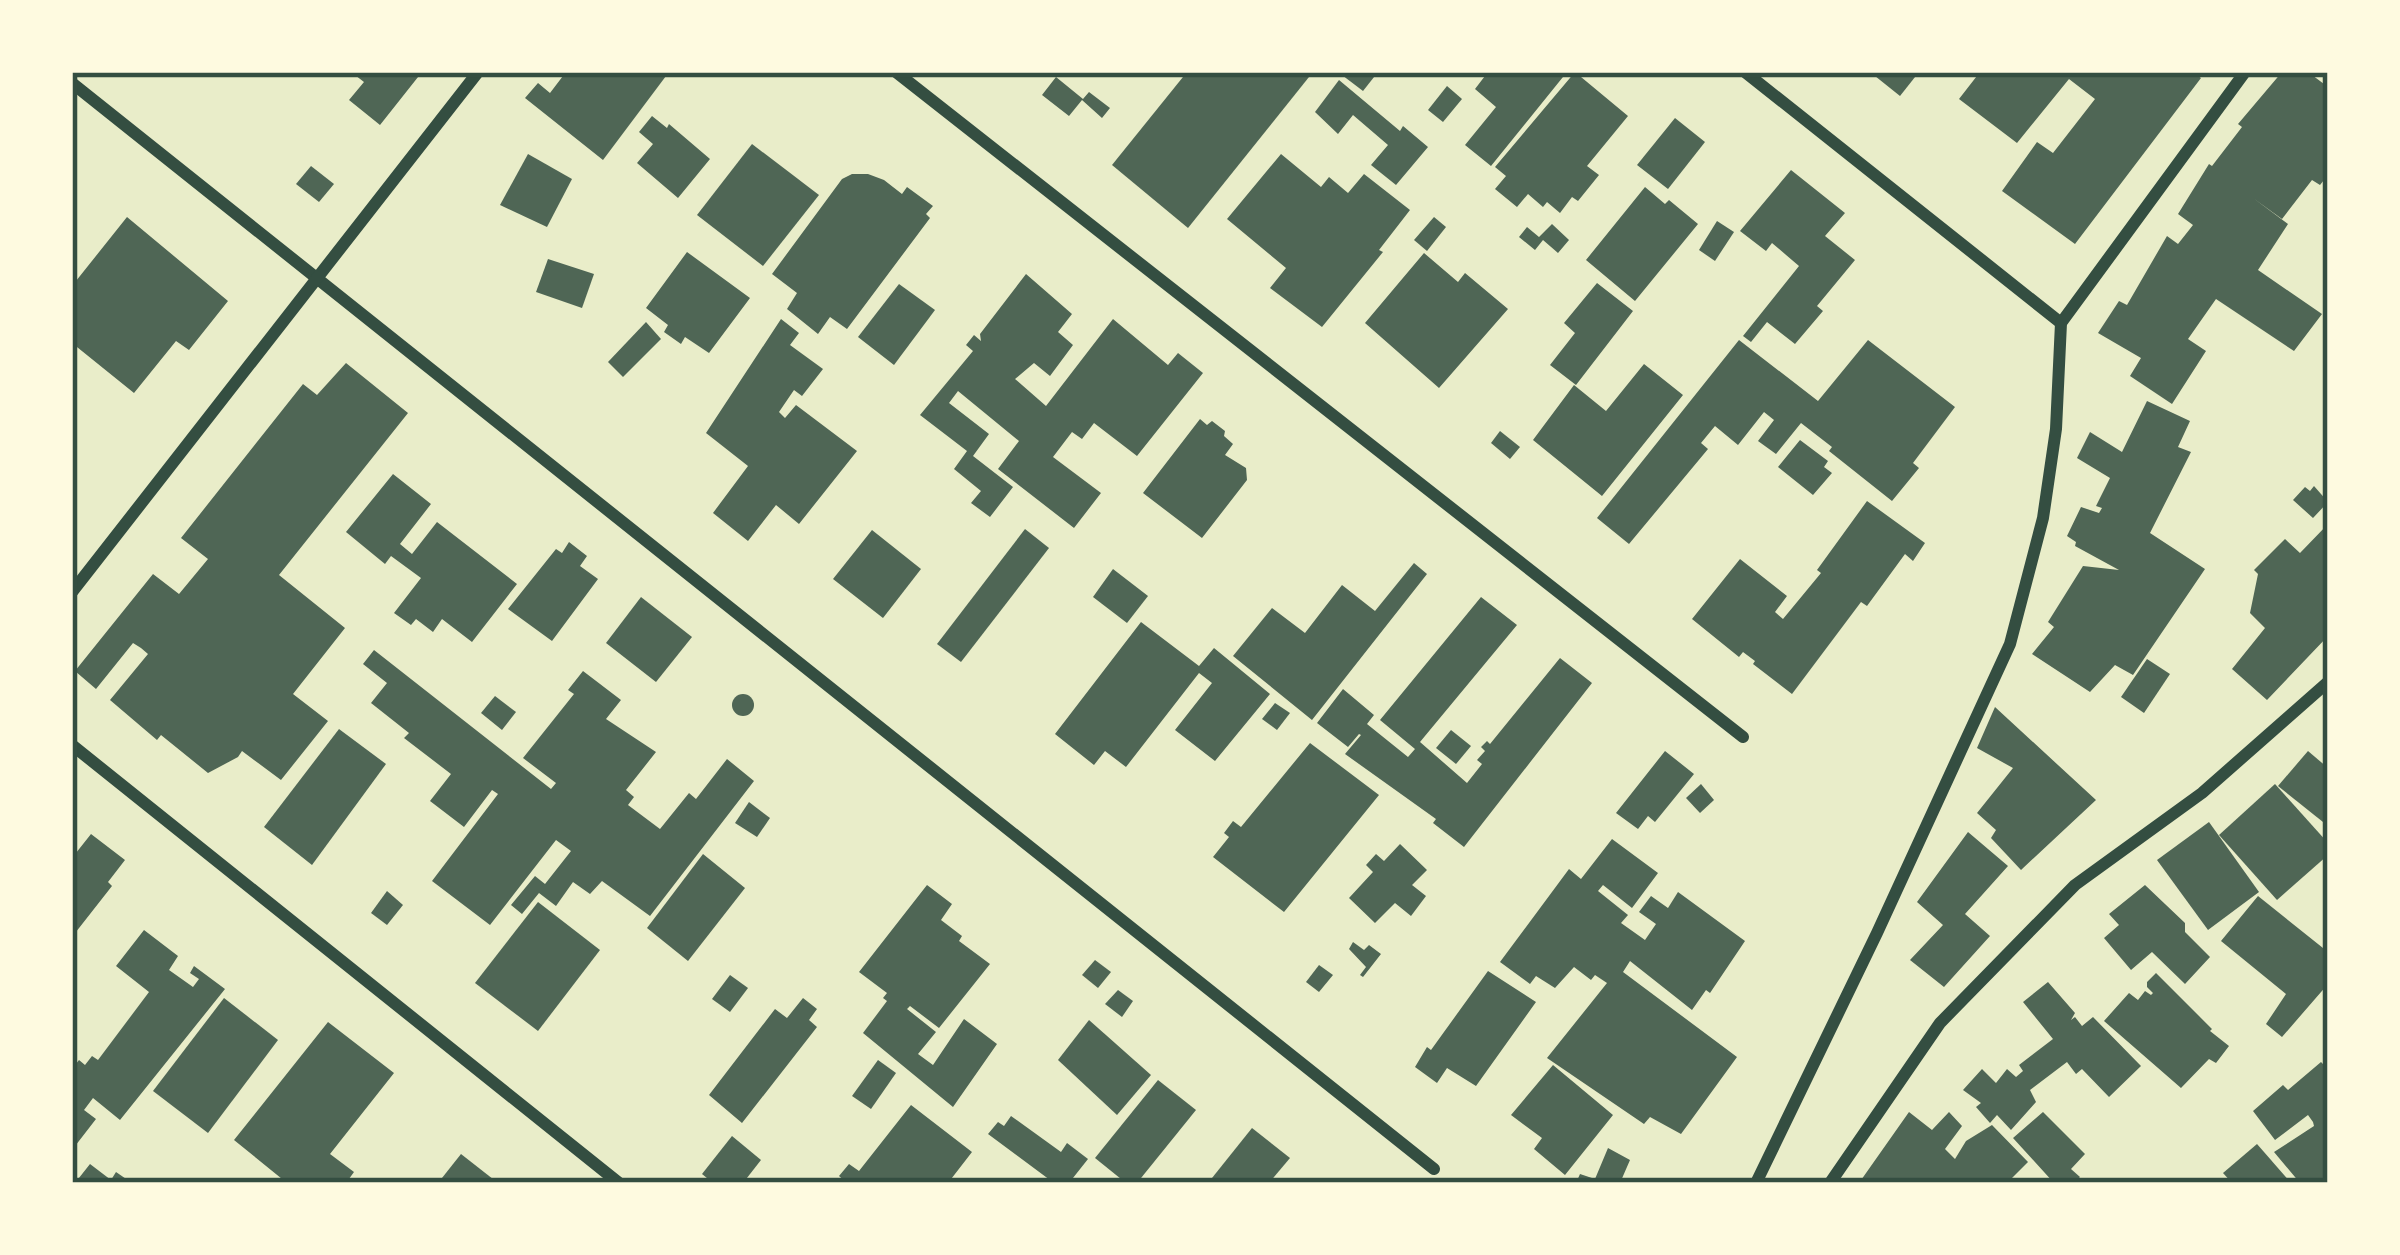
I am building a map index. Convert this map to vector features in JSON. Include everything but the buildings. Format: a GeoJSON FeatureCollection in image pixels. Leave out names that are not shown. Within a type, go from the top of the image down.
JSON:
{"type":"FeatureCollection","features":[{"type":"Feature","properties":{"kind":"street"},"geometry":{"type":"LineString","coordinates":[[72,592],[478,72]]}},
{"type":"Feature","properties":{"kind":"street"},"geometry":{"type":"LineString","coordinates":[[896,72],[1743,737]]}},
{"type":"Feature","properties":{"kind":"street"},"geometry":{"type":"LineString","coordinates":[[1744,72],[2061,323]]}},
{"type":"Feature","properties":{"kind":"street"},"geometry":{"type":"LineString","coordinates":[[1756,1183],[1887,914],[2010,644],[2043,518],[2056,429],[2061,323],[2245,72]]}},
{"type":"Feature","properties":{"kind":"street"},"geometry":{"type":"LineString","coordinates":[[72,83],[1434,1168]]}},
{"type":"Feature","properties":{"kind":"street"},"geometry":{"type":"LineString","coordinates":[[1830,1183],[1940,1023],[2075,885],[2202,793],[2328,682]]}},
{"type":"Feature","properties":{"kind":"street"},"geometry":{"type":"LineString","coordinates":[[72,745],[619,1183]]}}]}
